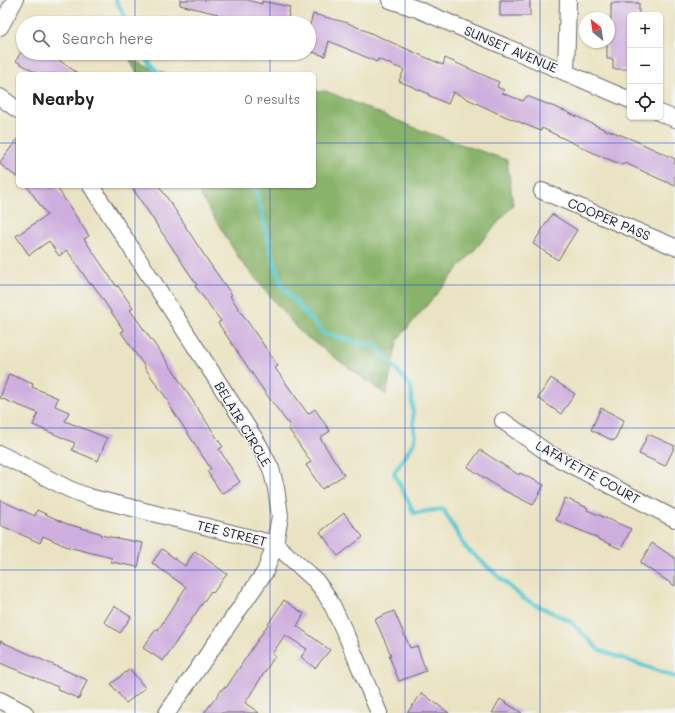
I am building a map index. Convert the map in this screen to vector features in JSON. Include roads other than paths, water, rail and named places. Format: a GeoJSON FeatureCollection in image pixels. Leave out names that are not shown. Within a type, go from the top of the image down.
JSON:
{"type":"FeatureCollection","features":[{"type":"Feature","properties":{"kind":"street"},"geometry":{"type":"LineString","coordinates":[[0,27],[15,0]]}},
{"type":"Feature","properties":{"kind":"street","name":"SUNSET AVENUE"},"geometry":{"type":"LineString","coordinates":[[390,0],[416,9],[627,99]]}},
{"type":"Feature","properties":{"kind":"street"},"geometry":{"type":"LineString","coordinates":[[566,73],[568,0]]}},
{"type":"Feature","properties":{"kind":"street"},"geometry":{"type":"LineString","coordinates":[[0,97],[16,109]]}},
{"type":"Feature","properties":{"kind":"street"},"geometry":{"type":"LineString","coordinates":[[663,114],[675,120]]}},
{"type":"Feature","properties":{"kind":"street","name":"BELAIR CIRCLE"},"geometry":{"type":"LineString","coordinates":[[92,188],[259,445],[271,469],[280,516],[274,544],[265,572],[167,713]]}},
{"type":"Feature","properties":{"kind":"street","name":"COOPER PASS"},"geometry":{"type":"LineString","coordinates":[[542,191],[675,247]]}},
{"type":"Feature","properties":{"kind":"street","name":"LAFAYETTE COURT"},"geometry":{"type":"LineString","coordinates":[[503,421],[548,453],[675,519]]}},
{"type":"Feature","properties":{"kind":"street","name":"TEE STREET"},"geometry":{"type":"LineString","coordinates":[[0,454],[69,489],[89,497],[274,544],[316,581],[325,593],[347,637],[379,713]]}},
{"type":"Feature","properties":{"kind":"street"},"geometry":{"type":"LineString","coordinates":[[0,700],[25,713]]}},
{"type":"Feature","properties":{"kind":"waterway"},"geometry":{"type":"LineString","coordinates":[[116,0],[124,16]]}},
{"type":"Feature","properties":{"kind":"waterway"},"geometry":{"type":"LineString","coordinates":[[148,60],[157,72]]}},
{"type":"Feature","properties":{"kind":"waterway"},"geometry":{"type":"LineString","coordinates":[[255,188],[281,285],[323,333],[377,347],[411,387],[415,441],[394,473],[414,513],[443,509],[466,548],[524,599],[570,621],[599,650],[675,677]]}}]}
